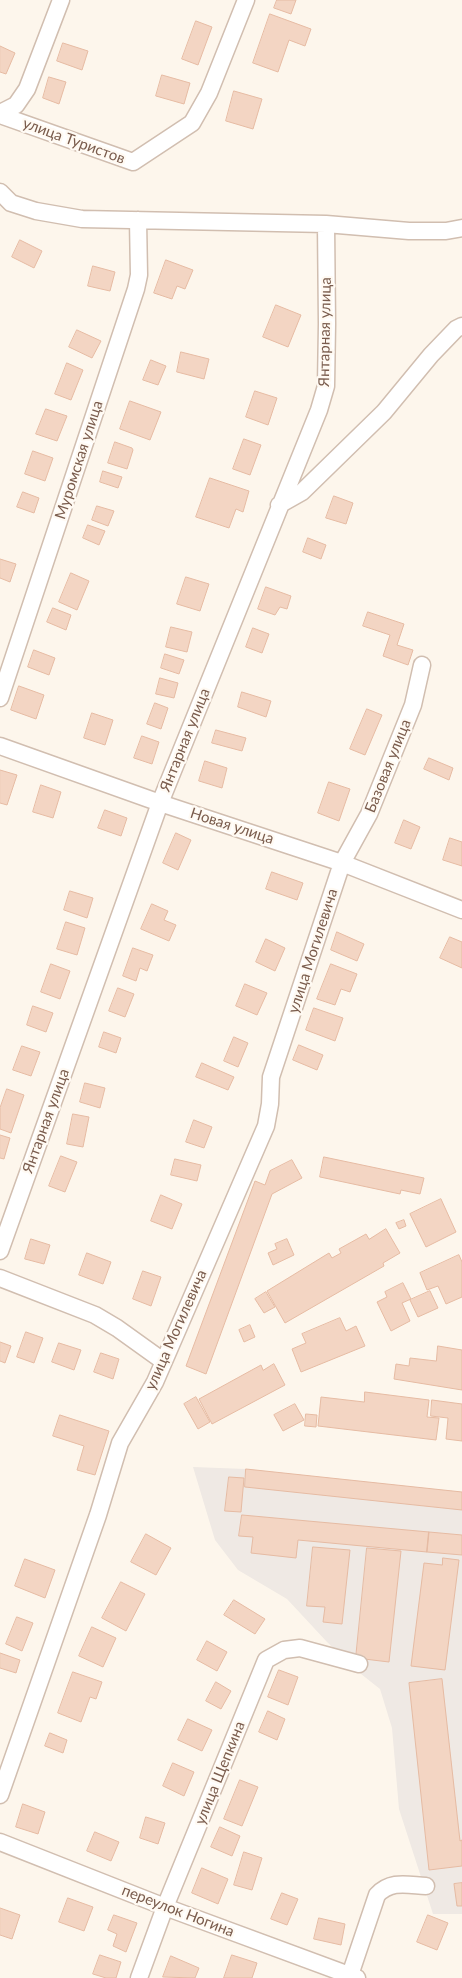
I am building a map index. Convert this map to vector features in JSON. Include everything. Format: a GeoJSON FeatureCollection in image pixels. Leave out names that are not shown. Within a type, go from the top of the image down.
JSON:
{"type":"FeatureCollection","features":[{"type":"Feature","properties":{"kind":"street"},"geometry":{"type":"LineString","coordinates":[[0,114],[16,105],[27,89],[61,0]]}},
{"type":"Feature","properties":{"kind":"street","name":"улица Туристов"},"geometry":{"type":"LineString","coordinates":[[0,114],[133,162],[192,123],[209,92],[246,0]]}},
{"type":"Feature","properties":{"kind":"street"},"geometry":{"type":"LineString","coordinates":[[0,193],[11,203],[36,211],[82,219],[326,224],[410,231],[446,231],[462,228]]}},
{"type":"Feature","properties":{"kind":"street","name":"Муромская улица"},"geometry":{"type":"LineString","coordinates":[[0,698],[136,289],[139,275],[138,220]]}},
{"type":"Feature","properties":{"kind":"street","name":"Янтарная улица"},"geometry":{"type":"LineString","coordinates":[[0,1251],[160,803],[319,410],[326,386],[326,224]]}},
{"type":"Feature","properties":{"kind":"street"},"geometry":{"type":"LineString","coordinates":[[279,505],[302,492],[378,418],[431,355],[456,329],[462,326]]}},
{"type":"Feature","properties":{"kind":"street","name":"Базовая улица"},"geometry":{"type":"LineString","coordinates":[[342,863],[369,814],[413,705],[422,665]]}},
{"type":"Feature","properties":{"kind":"street","name":"Новая улица"},"geometry":{"type":"LineString","coordinates":[[0,746],[160,803],[342,863],[462,910]]}},
{"type":"Feature","properties":{"kind":"street","name":"улица Могилевича"},"geometry":{"type":"LineString","coordinates":[[0,1795],[98,1515],[120,1443],[155,1382],[266,1126],[270,1104],[271,1078],[342,863]]}},
{"type":"Feature","properties":{"kind":"street"},"geometry":{"type":"LineString","coordinates":[[0,1278],[95,1315],[164,1361]]}},
{"type":"Feature","properties":{"kind":"street","name":"улица Щепкина"},"geometry":{"type":"LineString","coordinates":[[139,1978],[165,1907],[266,1660],[284,1650],[300,1648],[359,1664]]}},
{"type":"Feature","properties":{"kind":"street","name":"переулок Ногина"},"geometry":{"type":"LineString","coordinates":[[0,1842],[165,1907],[352,1977]]}},
{"type":"Feature","properties":{"kind":"street"},"geometry":{"type":"LineString","coordinates":[[352,1977],[377,1894],[384,1887],[391,1885],[426,1886]]}},
{"type":"Feature","properties":{"kind":"shaded area"},"geometry":{"type":"Polygon","coordinates":[[[193,1467],[246,1469],[462,1492],[462,1914],[433,1914],[399,1809],[392,1728],[380,1689],[356,1670],[327,1642],[287,1599],[238,1570],[215,1540],[193,1467]]]}},
{"type":"Feature","properties":{"kind":"building"},"geometry":{"type":"Polygon","coordinates":[[[277,0],[296,0],[291,14],[274,8],[277,0]]]}},
{"type":"Feature","properties":{"kind":"building"},"geometry":{"type":"Polygon","coordinates":[[[270,14],[311,29],[305,46],[289,40],[278,72],[253,63],[270,14]]]}},
{"type":"Feature","properties":{"kind":"building"},"geometry":{"type":"Polygon","coordinates":[[[196,21],[212,27],[198,65],[182,59],[196,21]]]}},
{"type":"Feature","properties":{"kind":"building"},"geometry":{"type":"Polygon","coordinates":[[[63,43],[88,51],[82,70],[57,61],[63,43]]]}},
{"type":"Feature","properties":{"kind":"building"},"geometry":{"type":"Polygon","coordinates":[[[0,46],[15,53],[6,74],[0,72],[0,46]]]}},
{"type":"Feature","properties":{"kind":"building"},"geometry":{"type":"Polygon","coordinates":[[[162,75],[190,83],[184,104],[156,96],[162,75]]]}},
{"type":"Feature","properties":{"kind":"building"},"geometry":{"type":"Polygon","coordinates":[[[49,77],[66,82],[59,104],[43,98],[49,77]]]}},
{"type":"Feature","properties":{"kind":"building"},"geometry":{"type":"Polygon","coordinates":[[[234,91],[262,99],[253,129],[226,121],[234,91]]]}},
{"type":"Feature","properties":{"kind":"building"},"geometry":{"type":"Polygon","coordinates":[[[20,240],[42,251],[34,268],[12,257],[20,240]]]}},
{"type":"Feature","properties":{"kind":"building"},"geometry":{"type":"Polygon","coordinates":[[[166,260],[193,270],[185,289],[177,286],[172,299],[154,293],[166,260]]]}},
{"type":"Feature","properties":{"kind":"building"},"geometry":{"type":"Polygon","coordinates":[[[93,266],[115,272],[110,291],[88,286],[93,266]]]}},
{"type":"Feature","properties":{"kind":"building"},"geometry":{"type":"Polygon","coordinates":[[[276,305],[301,315],[288,347],[263,337],[276,305]]]}},
{"type":"Feature","properties":{"kind":"building"},"geometry":{"type":"Polygon","coordinates":[[[77,330],[101,341],[92,358],[69,347],[77,330]]]}},
{"type":"Feature","properties":{"kind":"building"},"geometry":{"type":"Polygon","coordinates":[[[181,352],[209,359],[204,379],[177,372],[181,352]]]}},
{"type":"Feature","properties":{"kind":"building"},"geometry":{"type":"Polygon","coordinates":[[[151,360],[166,366],[158,385],[143,380],[151,360]]]}},
{"type":"Feature","properties":{"kind":"building"},"geometry":{"type":"Polygon","coordinates":[[[67,363],[83,370],[71,400],[55,394],[67,363]]]}},
{"type":"Feature","properties":{"kind":"building"},"geometry":{"type":"Polygon","coordinates":[[[255,391],[277,398],[268,425],[246,417],[255,391]]]}},
{"type":"Feature","properties":{"kind":"building"},"geometry":{"type":"Polygon","coordinates":[[[130,401],[161,412],[150,440],[120,429],[130,401]]]}},
{"type":"Feature","properties":{"kind":"building"},"geometry":{"type":"Polygon","coordinates":[[[46,409],[67,416],[57,441],[36,434],[46,409]]]}},
{"type":"Feature","properties":{"kind":"building"},"geometry":{"type":"Polygon","coordinates":[[[244,439],[261,445],[250,475],[233,469],[244,439]]]}},
{"type":"Feature","properties":{"kind":"building"},"geometry":{"type":"Polygon","coordinates":[[[115,442],[133,450],[127,469],[108,463],[115,442]]]}},
{"type":"Feature","properties":{"kind":"building"},"geometry":{"type":"Polygon","coordinates":[[[33,451],[53,458],[45,481],[25,474],[33,451]]]}},
{"type":"Feature","properties":{"kind":"building"},"geometry":{"type":"Polygon","coordinates":[[[103,471],[122,477],[118,488],[100,482],[103,471]]]}},
{"type":"Feature","properties":{"kind":"building"},"geometry":{"type":"Polygon","coordinates":[[[210,478],[249,491],[243,512],[236,509],[229,528],[196,517],[210,478]]]}},
{"type":"Feature","properties":{"kind":"building"},"geometry":{"type":"Polygon","coordinates":[[[23,492],[39,498],[34,513],[17,507],[23,492]]]}},
{"type":"Feature","properties":{"kind":"building"},"geometry":{"type":"Polygon","coordinates":[[[334,496],[353,503],[346,524],[326,518],[334,496]]]}},
{"type":"Feature","properties":{"kind":"building"},"geometry":{"type":"Polygon","coordinates":[[[97,506],[114,511],[108,526],[92,520],[97,506]]]}},
{"type":"Feature","properties":{"kind":"building"},"geometry":{"type":"Polygon","coordinates":[[[88,525],[105,531],[99,545],[83,538],[88,525]]]}},
{"type":"Feature","properties":{"kind":"building"},"geometry":{"type":"Polygon","coordinates":[[[308,538],[326,545],[321,559],[303,552],[308,538]]]}},
{"type":"Feature","properties":{"kind":"building"},"geometry":{"type":"Polygon","coordinates":[[[0,559],[16,564],[10,582],[0,578],[0,559]]]}},
{"type":"Feature","properties":{"kind":"building"},"geometry":{"type":"Polygon","coordinates":[[[71,573],[89,581],[77,610],[59,602],[71,573]]]}},
{"type":"Feature","properties":{"kind":"building"},"geometry":{"type":"Polygon","coordinates":[[[186,577],[209,584],[200,611],[177,604],[186,577]]]}},
{"type":"Feature","properties":{"kind":"building"},"geometry":{"type":"Polygon","coordinates":[[[266,587],[291,596],[287,609],[280,607],[275,615],[258,609],[266,587]]]}},
{"type":"Feature","properties":{"kind":"building"},"geometry":{"type":"Polygon","coordinates":[[[53,608],[71,615],[66,630],[47,622],[53,608]]]}},
{"type":"Feature","properties":{"kind":"building"},"geometry":{"type":"Polygon","coordinates":[[[368,612],[404,624],[397,645],[413,650],[408,665],[383,656],[390,635],[363,626],[368,612]]]}},
{"type":"Feature","properties":{"kind":"building"},"geometry":{"type":"Polygon","coordinates":[[[171,627],[192,632],[187,652],[166,647],[171,627]]]}},
{"type":"Feature","properties":{"kind":"building"},"geometry":{"type":"Polygon","coordinates":[[[253,628],[269,634],[262,653],[246,647],[253,628]]]}},
{"type":"Feature","properties":{"kind":"building"},"geometry":{"type":"Polygon","coordinates":[[[34,650],[55,658],[49,675],[28,667],[34,650]]]}},
{"type":"Feature","properties":{"kind":"building"},"geometry":{"type":"Polygon","coordinates":[[[165,654],[184,660],[179,674],[161,668],[165,654]]]}},
{"type":"Feature","properties":{"kind":"building"},"geometry":{"type":"Polygon","coordinates":[[[160,678],[178,683],[174,698],[156,694],[160,678]]]}},
{"type":"Feature","properties":{"kind":"building"},"geometry":{"type":"Polygon","coordinates":[[[19,686],[44,695],[36,719],[11,710],[19,686]]]}},
{"type":"Feature","properties":{"kind":"building"},"geometry":{"type":"Polygon","coordinates":[[[242,692],[271,701],[266,717],[238,707],[242,692]]]}},
{"type":"Feature","properties":{"kind":"building"},"geometry":{"type":"Polygon","coordinates":[[[155,703],[168,708],[161,729],[147,724],[155,703]]]}},
{"type":"Feature","properties":{"kind":"building"},"geometry":{"type":"Polygon","coordinates":[[[367,709],[382,715],[365,755],[350,749],[367,709]]]}},
{"type":"Feature","properties":{"kind":"building"},"geometry":{"type":"Polygon","coordinates":[[[92,713],[113,720],[105,745],[84,738],[92,713]]]}},
{"type":"Feature","properties":{"kind":"building"},"geometry":{"type":"Polygon","coordinates":[[[216,730],[246,738],[242,751],[212,743],[216,730]]]}},
{"type":"Feature","properties":{"kind":"building"},"geometry":{"type":"Polygon","coordinates":[[[142,736],[159,742],[152,764],[134,758],[142,736]]]}},
{"type":"Feature","properties":{"kind":"building"},"geometry":{"type":"Polygon","coordinates":[[[429,758],[453,768],[449,780],[424,769],[429,758]]]}},
{"type":"Feature","properties":{"kind":"building"},"geometry":{"type":"Polygon","coordinates":[[[205,761],[227,768],[222,788],[199,781],[205,761]]]}},
{"type":"Feature","properties":{"kind":"building"},"geometry":{"type":"Polygon","coordinates":[[[0,770],[17,775],[7,805],[0,803],[0,770]]]}},
{"type":"Feature","properties":{"kind":"building"},"geometry":{"type":"Polygon","coordinates":[[[329,782],[350,789],[339,821],[318,813],[329,782]]]}},
{"type":"Feature","properties":{"kind":"building"},"geometry":{"type":"Polygon","coordinates":[[[41,785],[61,792],[53,818],[33,812],[41,785]]]}},
{"type":"Feature","properties":{"kind":"building"},"geometry":{"type":"Polygon","coordinates":[[[105,810],[127,818],[121,836],[98,828],[105,810]]]}},
{"type":"Feature","properties":{"kind":"building"},"geometry":{"type":"Polygon","coordinates":[[[404,820],[420,827],[411,849],[395,843],[404,820]]]}},
{"type":"Feature","properties":{"kind":"building"},"geometry":{"type":"Polygon","coordinates":[[[176,833],[191,840],[178,870],[163,863],[176,833]]]}},
{"type":"Feature","properties":{"kind":"building"},"geometry":{"type":"Polygon","coordinates":[[[450,838],[462,842],[462,866],[443,860],[450,838]]]}},
{"type":"Feature","properties":{"kind":"building"},"geometry":{"type":"Polygon","coordinates":[[[272,872],[303,883],[297,900],[266,889],[272,872]]]}},
{"type":"Feature","properties":{"kind":"building"},"geometry":{"type":"Polygon","coordinates":[[[70,891],[93,898],[87,918],[64,910],[70,891]]]}},
{"type":"Feature","properties":{"kind":"building"},"geometry":{"type":"Polygon","coordinates":[[[152,904],[168,911],[164,920],[176,925],[169,941],[141,929],[152,904]]]}},
{"type":"Feature","properties":{"kind":"building"},"geometry":{"type":"Polygon","coordinates":[[[66,922],[85,928],[77,955],[57,949],[66,922]]]}},
{"type":"Feature","properties":{"kind":"building"},"geometry":{"type":"Polygon","coordinates":[[[337,932],[364,944],[357,961],[331,950],[337,932]]]}},
{"type":"Feature","properties":{"kind":"building"},"geometry":{"type":"Polygon","coordinates":[[[450,937],[462,942],[462,968],[440,958],[450,937]]]}},
{"type":"Feature","properties":{"kind":"building"},"geometry":{"type":"Polygon","coordinates":[[[266,939],[285,948],[275,971],[256,962],[266,939]]]}},
{"type":"Feature","properties":{"kind":"building"},"geometry":{"type":"Polygon","coordinates":[[[133,948],[153,955],[147,971],[140,968],[136,981],[123,976],[133,948]]]}},
{"type":"Feature","properties":{"kind":"building"},"geometry":{"type":"Polygon","coordinates":[[[51,964],[70,971],[60,999],[41,992],[51,964]]]}},
{"type":"Feature","properties":{"kind":"building"},"geometry":{"type":"Polygon","coordinates":[[[331,964],[357,974],[350,992],[341,989],[335,1005],[317,999],[331,964]]]}},
{"type":"Feature","properties":{"kind":"building"},"geometry":{"type":"Polygon","coordinates":[[[245,984],[267,993],[257,1015],[236,1006],[245,984]]]}},
{"type":"Feature","properties":{"kind":"building"},"geometry":{"type":"Polygon","coordinates":[[[118,988],[134,994],[125,1017],[109,1011],[118,988]]]}},
{"type":"Feature","properties":{"kind":"building"},"geometry":{"type":"Polygon","coordinates":[[[33,1006],[53,1013],[46,1032],[27,1025],[33,1006]]]}},
{"type":"Feature","properties":{"kind":"building"},"geometry":{"type":"Polygon","coordinates":[[[314,1008],[343,1018],[335,1041],[306,1030],[314,1008]]]}},
{"type":"Feature","properties":{"kind":"building"},"geometry":{"type":"Polygon","coordinates":[[[104,1032],[121,1038],[116,1053],[99,1047],[104,1032]]]}},
{"type":"Feature","properties":{"kind":"building"},"geometry":{"type":"Polygon","coordinates":[[[234,1037],[248,1043],[238,1067],[224,1061],[234,1037]]]}},
{"type":"Feature","properties":{"kind":"building"},"geometry":{"type":"Polygon","coordinates":[[[299,1045],[323,1055],[317,1070],[293,1060],[299,1045]]]}},
{"type":"Feature","properties":{"kind":"building"},"geometry":{"type":"Polygon","coordinates":[[[22,1046],[40,1052],[31,1076],[13,1070],[22,1046]]]}},
{"type":"Feature","properties":{"kind":"building"},"geometry":{"type":"Polygon","coordinates":[[[202,1063],[234,1077],[228,1090],[196,1077],[202,1063]]]}},
{"type":"Feature","properties":{"kind":"building"},"geometry":{"type":"Polygon","coordinates":[[[85,1083],[105,1088],[100,1108],[80,1102],[85,1083]]]}},
{"type":"Feature","properties":{"kind":"building"},"geometry":{"type":"Polygon","coordinates":[[[7,1089],[24,1095],[11,1133],[0,1129],[0,1108],[7,1089]]]}},
{"type":"Feature","properties":{"kind":"building"},"geometry":{"type":"Polygon","coordinates":[[[73,1114],[89,1117],[83,1147],[67,1144],[73,1114]]]}},
{"type":"Feature","properties":{"kind":"building"},"geometry":{"type":"Polygon","coordinates":[[[194,1120],[212,1127],[204,1148],[186,1142],[194,1120]]]}},
{"type":"Feature","properties":{"kind":"building"},"geometry":{"type":"Polygon","coordinates":[[[0,1135],[10,1138],[4,1159],[0,1158],[0,1135]]]}},
{"type":"Feature","properties":{"kind":"building"},"geometry":{"type":"Polygon","coordinates":[[[61,1156],[77,1162],[65,1192],[49,1186],[61,1156]]]}},
{"type":"Feature","properties":{"kind":"building"},"geometry":{"type":"Polygon","coordinates":[[[324,1157],[424,1178],[420,1194],[401,1190],[400,1194],[320,1177],[324,1157]]]}},
{"type":"Feature","properties":{"kind":"building"},"geometry":{"type":"Polygon","coordinates":[[[175,1159],[201,1165],[197,1181],[171,1175],[175,1159]]]}},
{"type":"Feature","properties":{"kind":"building"},"geometry":{"type":"Polygon","coordinates":[[[292,1160],[302,1178],[272,1194],[206,1374],[186,1366],[255,1181],[265,1185],[270,1171],[292,1160]]]}},
{"type":"Feature","properties":{"kind":"building"},"geometry":{"type":"Polygon","coordinates":[[[161,1195],[182,1204],[172,1229],[151,1221],[161,1195]]]}},
{"type":"Feature","properties":{"kind":"building"},"geometry":{"type":"Polygon","coordinates":[[[441,1199],[456,1232],[426,1247],[410,1214],[441,1199]]]}},
{"type":"Feature","properties":{"kind":"building"},"geometry":{"type":"Polygon","coordinates":[[[404,1220],[406,1226],[399,1229],[396,1223],[404,1220]]]}},
{"type":"Feature","properties":{"kind":"building"},"geometry":{"type":"Polygon","coordinates":[[[386,1229],[400,1253],[383,1263],[384,1266],[285,1323],[267,1291],[329,1253],[332,1258],[341,1253],[339,1249],[366,1234],[369,1239],[386,1229]]]}},
{"type":"Feature","properties":{"kind":"building"},"geometry":{"type":"Polygon","coordinates":[[[31,1239],[50,1245],[44,1264],[25,1259],[31,1239]]]}},
{"type":"Feature","properties":{"kind":"building"},"geometry":{"type":"Polygon","coordinates":[[[287,1239],[294,1255],[273,1265],[268,1253],[277,1249],[275,1244],[287,1239]]]}},
{"type":"Feature","properties":{"kind":"building"},"geometry":{"type":"Polygon","coordinates":[[[87,1253],[111,1262],[103,1284],[79,1275],[87,1253]]]}},
{"type":"Feature","properties":{"kind":"building"},"geometry":{"type":"Polygon","coordinates":[[[459,1255],[462,1262],[462,1297],[446,1304],[438,1286],[427,1290],[420,1273],[459,1255]]]}},
{"type":"Feature","properties":{"kind":"building"},"geometry":{"type":"Polygon","coordinates":[[[143,1271],[161,1277],[151,1306],[133,1299],[143,1271]]]}},
{"type":"Feature","properties":{"kind":"building"},"geometry":{"type":"Polygon","coordinates":[[[403,1283],[411,1299],[402,1303],[410,1321],[391,1331],[377,1302],[387,1297],[385,1292],[403,1283]]]}},
{"type":"Feature","properties":{"kind":"building"},"geometry":{"type":"Polygon","coordinates":[[[430,1291],[438,1308],[418,1317],[410,1300],[430,1291]]]}},
{"type":"Feature","properties":{"kind":"building"},"geometry":{"type":"Polygon","coordinates":[[[266,1292],[275,1307],[264,1313],[255,1299],[266,1292]]]}},
{"type":"Feature","properties":{"kind":"building"},"geometry":{"type":"Polygon","coordinates":[[[340,1318],[346,1331],[356,1326],[365,1346],[301,1372],[292,1349],[306,1343],[302,1334],[340,1318]]]}},
{"type":"Feature","properties":{"kind":"building"},"geometry":{"type":"Polygon","coordinates":[[[250,1325],[255,1337],[244,1342],[239,1330],[250,1325]]]}},
{"type":"Feature","properties":{"kind":"building"},"geometry":{"type":"Polygon","coordinates":[[[26,1332],[43,1338],[34,1363],[17,1357],[26,1332]]]}},
{"type":"Feature","properties":{"kind":"building"},"geometry":{"type":"Polygon","coordinates":[[[0,1342],[11,1346],[5,1363],[0,1361],[0,1342]]]}},
{"type":"Feature","properties":{"kind":"building"},"geometry":{"type":"Polygon","coordinates":[[[59,1343],[81,1350],[74,1370],[52,1362],[59,1343]]]}},
{"type":"Feature","properties":{"kind":"building"},"geometry":{"type":"Polygon","coordinates":[[[438,1346],[462,1350],[462,1390],[394,1379],[396,1364],[409,1366],[410,1358],[436,1361],[438,1346]]]}},
{"type":"Feature","properties":{"kind":"building"},"geometry":{"type":"Polygon","coordinates":[[[101,1353],[119,1359],[113,1379],[94,1372],[101,1353]]]}},
{"type":"Feature","properties":{"kind":"building"},"geometry":{"type":"Polygon","coordinates":[[[274,1364],[285,1385],[212,1424],[199,1399],[261,1365],[263,1370],[274,1364]]]}},
{"type":"Feature","properties":{"kind":"building"},"geometry":{"type":"Polygon","coordinates":[[[365,1392],[429,1400],[427,1417],[439,1418],[436,1440],[318,1426],[321,1397],[364,1402],[365,1392]]]}},
{"type":"Feature","properties":{"kind":"building"},"geometry":{"type":"Polygon","coordinates":[[[196,1397],[210,1422],[198,1429],[184,1404],[196,1397]]]}},
{"type":"Feature","properties":{"kind":"building"},"geometry":{"type":"Polygon","coordinates":[[[432,1400],[462,1404],[462,1441],[446,1439],[448,1418],[431,1416],[432,1400]]]}},
{"type":"Feature","properties":{"kind":"building"},"geometry":{"type":"Polygon","coordinates":[[[295,1404],[304,1420],[283,1431],[274,1415],[295,1404]]]}},
{"type":"Feature","properties":{"kind":"building"},"geometry":{"type":"Polygon","coordinates":[[[306,1414],[317,1415],[316,1427],[305,1426],[306,1414]]]}},
{"type":"Feature","properties":{"kind":"building"},"geometry":{"type":"Polygon","coordinates":[[[60,1415],[109,1431],[95,1475],[77,1470],[84,1446],[53,1436],[60,1415]]]}},
{"type":"Feature","properties":{"kind":"building"},"geometry":{"type":"Polygon","coordinates":[[[246,1469],[462,1492],[462,1510],[245,1487],[246,1469]]]}},
{"type":"Feature","properties":{"kind":"building"},"geometry":{"type":"Polygon","coordinates":[[[229,1477],[244,1478],[241,1512],[225,1511],[229,1477]]]}},
{"type":"Feature","properties":{"kind":"building"},"geometry":{"type":"Polygon","coordinates":[[[242,1515],[429,1532],[427,1552],[298,1540],[296,1558],[251,1553],[253,1537],[239,1536],[242,1515]]]}},
{"type":"Feature","properties":{"kind":"building"},"geometry":{"type":"Polygon","coordinates":[[[429,1532],[462,1535],[462,1555],[427,1552],[429,1532]]]}},
{"type":"Feature","properties":{"kind":"building"},"geometry":{"type":"Polygon","coordinates":[[[146,1534],[171,1548],[156,1575],[131,1562],[146,1534]]]}},
{"type":"Feature","properties":{"kind":"building"},"geometry":{"type":"Polygon","coordinates":[[[313,1547],[350,1550],[342,1624],[323,1622],[325,1607],[307,1606],[313,1547]]]}},
{"type":"Feature","properties":{"kind":"building"},"geometry":{"type":"Polygon","coordinates":[[[367,1548],[401,1551],[389,1662],[356,1658],[367,1548]]]}},
{"type":"Feature","properties":{"kind":"building"},"geometry":{"type":"Polygon","coordinates":[[[443,1558],[459,1560],[445,1670],[411,1666],[424,1563],[442,1565],[443,1558]]]}},
{"type":"Feature","properties":{"kind":"building"},"geometry":{"type":"Polygon","coordinates":[[[25,1559],[55,1570],[45,1598],[15,1586],[25,1559]]]}},
{"type":"Feature","properties":{"kind":"building"},"geometry":{"type":"Polygon","coordinates":[[[121,1582],[145,1594],[126,1631],[102,1618],[121,1582]]]}},
{"type":"Feature","properties":{"kind":"building"},"geometry":{"type":"Polygon","coordinates":[[[234,1600],[265,1619],[255,1634],[224,1615],[234,1600]]]}},
{"type":"Feature","properties":{"kind":"building"},"geometry":{"type":"Polygon","coordinates":[[[17,1617],[33,1623],[22,1651],[6,1644],[17,1617]]]}},
{"type":"Feature","properties":{"kind":"building"},"geometry":{"type":"Polygon","coordinates":[[[92,1627],[116,1638],[103,1667],[79,1656],[92,1627]]]}},
{"type":"Feature","properties":{"kind":"building"},"geometry":{"type":"Polygon","coordinates":[[[207,1641],[227,1652],[217,1671],[197,1660],[207,1641]]]}},
{"type":"Feature","properties":{"kind":"building"},"geometry":{"type":"Polygon","coordinates":[[[0,1653],[20,1660],[16,1673],[0,1668],[0,1653]]]}},
{"type":"Feature","properties":{"kind":"building"},"geometry":{"type":"Polygon","coordinates":[[[279,1670],[298,1677],[288,1705],[268,1697],[279,1670]]]}},
{"type":"Feature","properties":{"kind":"building"},"geometry":{"type":"Polygon","coordinates":[[[73,1672],[102,1682],[96,1699],[90,1697],[81,1722],[58,1713],[73,1672]]]}},
{"type":"Feature","properties":{"kind":"building"},"geometry":{"type":"Polygon","coordinates":[[[442,1679],[460,1841],[462,1840],[462,1866],[429,1870],[409,1683],[442,1679]]]}},
{"type":"Feature","properties":{"kind":"building"},"geometry":{"type":"Polygon","coordinates":[[[216,1682],[231,1691],[221,1709],[206,1701],[216,1682]]]}},
{"type":"Feature","properties":{"kind":"building"},"geometry":{"type":"Polygon","coordinates":[[[268,1711],[285,1719],[277,1740],[259,1732],[268,1711]]]}},
{"type":"Feature","properties":{"kind":"building"},"geometry":{"type":"Polygon","coordinates":[[[188,1719],[212,1730],[202,1751],[178,1740],[188,1719]]]}},
{"type":"Feature","properties":{"kind":"building"},"geometry":{"type":"Polygon","coordinates":[[[50,1733],[67,1740],[63,1753],[45,1746],[50,1733]]]}},
{"type":"Feature","properties":{"kind":"building"},"geometry":{"type":"Polygon","coordinates":[[[173,1763],[194,1772],[184,1796],[163,1786],[173,1763]]]}},
{"type":"Feature","properties":{"kind":"building"},"geometry":{"type":"Polygon","coordinates":[[[240,1780],[258,1787],[242,1826],[224,1819],[240,1780]]]}},
{"type":"Feature","properties":{"kind":"building"},"geometry":{"type":"Polygon","coordinates":[[[23,1804],[45,1812],[38,1834],[16,1827],[23,1804]]]}},
{"type":"Feature","properties":{"kind":"building"},"geometry":{"type":"Polygon","coordinates":[[[146,1817],[165,1823],[158,1844],[140,1838],[146,1817]]]}},
{"type":"Feature","properties":{"kind":"building"},"geometry":{"type":"Polygon","coordinates":[[[220,1827],[240,1836],[232,1856],[211,1847],[220,1827]]]}},
{"type":"Feature","properties":{"kind":"building"},"geometry":{"type":"Polygon","coordinates":[[[95,1832],[119,1842],[111,1861],[87,1851],[95,1832]]]}},
{"type":"Feature","properties":{"kind":"building"},"geometry":{"type":"Polygon","coordinates":[[[244,1852],[262,1858],[252,1890],[234,1885],[244,1852]]]}},
{"type":"Feature","properties":{"kind":"building"},"geometry":{"type":"Polygon","coordinates":[[[202,1868],[228,1879],[218,1904],[192,1893],[202,1868]]]}},
{"type":"Feature","properties":{"kind":"building"},"geometry":{"type":"Polygon","coordinates":[[[462,1883],[462,1906],[457,1906],[454,1884],[462,1883]]]}},
{"type":"Feature","properties":{"kind":"building"},"geometry":{"type":"Polygon","coordinates":[[[282,1893],[298,1899],[287,1925],[271,1919],[282,1893]]]}},
{"type":"Feature","properties":{"kind":"building"},"geometry":{"type":"Polygon","coordinates":[[[68,1898],[93,1907],[84,1931],[59,1922],[68,1898]]]}},
{"type":"Feature","properties":{"kind":"building"},"geometry":{"type":"Polygon","coordinates":[[[0,1908],[20,1915],[12,1939],[0,1935],[0,1908]]]}},
{"type":"Feature","properties":{"kind":"building"},"geometry":{"type":"Polygon","coordinates":[[[114,1915],[137,1923],[126,1952],[113,1946],[117,1934],[108,1930],[114,1915]]]}},
{"type":"Feature","properties":{"kind":"building"},"geometry":{"type":"Polygon","coordinates":[[[428,1915],[448,1923],[437,1950],[417,1942],[428,1915]]]}},
{"type":"Feature","properties":{"kind":"building"},"geometry":{"type":"Polygon","coordinates":[[[319,1918],[345,1924],[341,1945],[314,1939],[319,1918]]]}},
{"type":"Feature","properties":{"kind":"building"},"geometry":{"type":"Polygon","coordinates":[[[100,1955],[121,1962],[116,1978],[106,1978],[93,1974],[100,1955]]]}},
{"type":"Feature","properties":{"kind":"building"},"geometry":{"type":"Polygon","coordinates":[[[232,1955],[257,1963],[252,1978],[224,1978],[232,1955]]]}},
{"type":"Feature","properties":{"kind":"building"},"geometry":{"type":"Polygon","coordinates":[[[171,1956],[199,1968],[195,1978],[163,1977],[171,1956]]]}}]}
